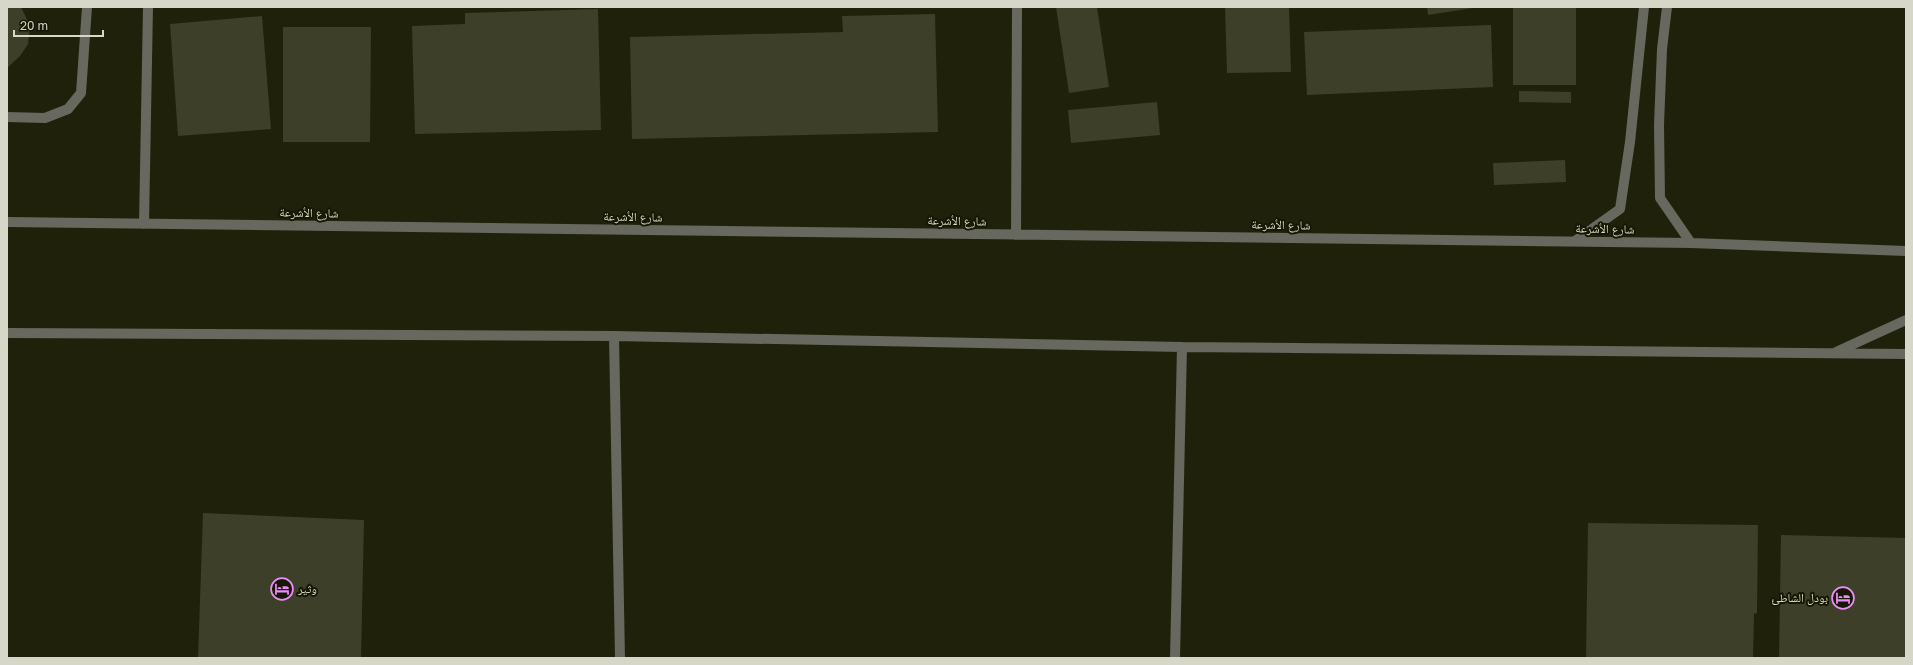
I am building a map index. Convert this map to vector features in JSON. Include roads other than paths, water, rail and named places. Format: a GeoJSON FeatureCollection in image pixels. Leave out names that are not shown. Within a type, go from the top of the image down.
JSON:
{"type":"FeatureCollection","features":[{"type":"Feature","properties":{"kind":"street"},"geometry":{"type":"LineString","coordinates":[[7,117],[45,118],[68,109],[82,92],[87,7]]}},
{"type":"Feature","properties":{"kind":"street"},"geometry":{"type":"LineString","coordinates":[[144,224],[148,7]]}},
{"type":"Feature","properties":{"kind":"street"},"geometry":{"type":"LineString","coordinates":[[1016,7],[1016,235]]}},
{"type":"Feature","properties":{"kind":"street"},"geometry":{"type":"LineString","coordinates":[[1575,241],[1620,208],[1630,142],[1644,7]]}},
{"type":"Feature","properties":{"kind":"street"},"geometry":{"type":"LineString","coordinates":[[1666,7],[1662,49],[1660,198],[1692,243]]}},
{"type":"Feature","properties":{"kind":"street","name":"شارع الأشرعة"},"geometry":{"type":"LineString","coordinates":[[7,222],[1575,241],[1692,243],[1906,251]]}},
{"type":"Feature","properties":{"kind":"street"},"geometry":{"type":"LineString","coordinates":[[1832,354],[1906,320]]}},
{"type":"Feature","properties":{"kind":"street"},"geometry":{"type":"LineString","coordinates":[[7,333],[614,336],[1182,347],[1906,354]]}},
{"type":"Feature","properties":{"kind":"street"},"geometry":{"type":"LineString","coordinates":[[614,336],[620,658]]}},
{"type":"Feature","properties":{"kind":"street"},"geometry":{"type":"LineString","coordinates":[[1175,658],[1182,347]]}},
{"type":"Feature","properties":{"kind":"place","name":"وثير"},"geometry":{"type":"Point","coordinates":[282,589]}},
{"type":"Feature","properties":{"kind":"place","name":"بودل الشاطئ"},"geometry":{"type":"Point","coordinates":[1843,598]}}]}
